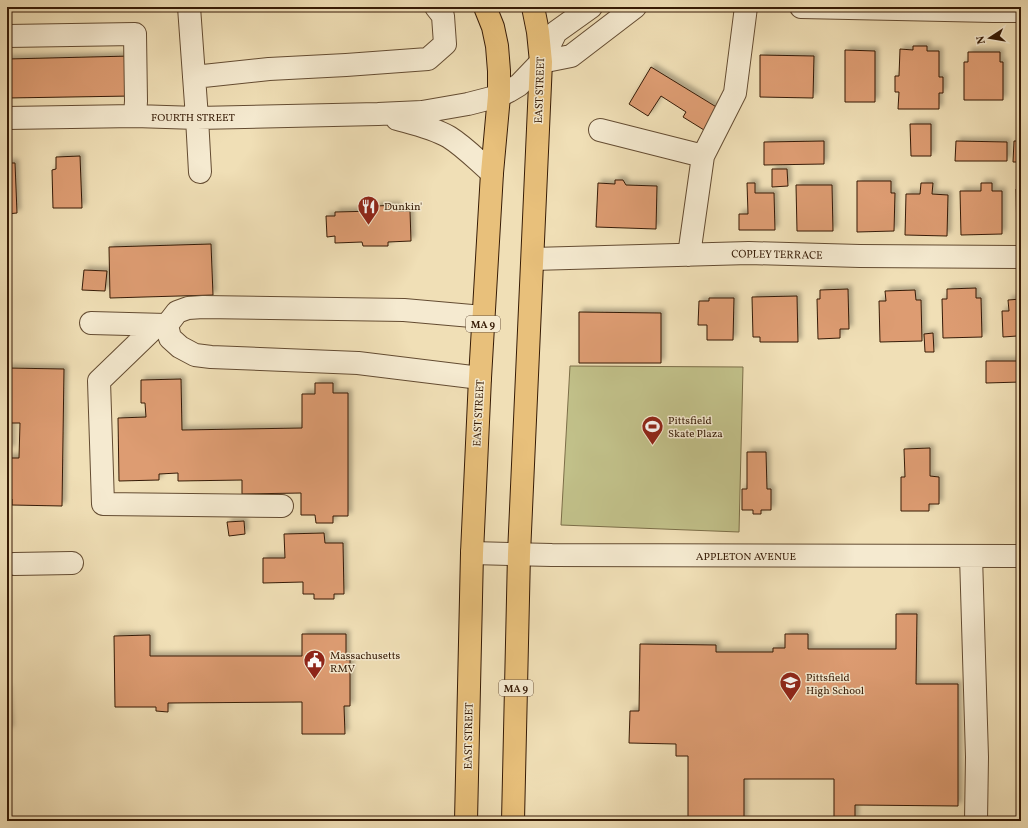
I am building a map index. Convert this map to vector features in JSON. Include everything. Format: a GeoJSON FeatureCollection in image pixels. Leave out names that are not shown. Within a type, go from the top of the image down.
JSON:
{"type":"FeatureCollection","features":[{"type":"Feature","properties":{"kind":"highway","name":"EAST STREET"},"geometry":{"type":"LineString","coordinates":[[466,821],[472,553],[483,317],[492,173],[499,96],[497,46],[493,27],[485,7]]}},
{"type":"Feature","properties":{"kind":"highway","name":"EAST STREET"},"geometry":{"type":"LineString","coordinates":[[513,821],[519,554],[541,62],[538,32],[533,7]]}},
{"type":"Feature","properties":{"kind":"street"},"geometry":{"type":"LineString","coordinates":[[189,7],[200,172]]}},
{"type":"Feature","properties":{"kind":"street"},"geometry":{"type":"LineString","coordinates":[[194,77],[269,69],[428,59],[445,44],[443,16],[436,7]]}},
{"type":"Feature","properties":{"kind":"street","name":"FOURTH STREET"},"geometry":{"type":"LineString","coordinates":[[7,118],[135,116],[197,118],[378,114],[422,112],[468,104],[499,96],[519,85],[541,62],[556,32],[591,7]]}},
{"type":"Feature","properties":{"kind":"street"},"geometry":{"type":"LineString","coordinates":[[541,62],[571,56],[635,7]]}},
{"type":"Feature","properties":{"kind":"street"},"geometry":{"type":"LineString","coordinates":[[689,255],[703,156],[735,93],[746,7]]}},
{"type":"Feature","properties":{"kind":"street"},"geometry":{"type":"LineString","coordinates":[[801,7],[1021,11]]}},
{"type":"Feature","properties":{"kind":"street"},"geometry":{"type":"LineString","coordinates":[[7,36],[135,34],[135,116]]}},
{"type":"Feature","properties":{"kind":"street","name":"FOURTH STREET"},"geometry":{"type":"LineString","coordinates":[[378,114],[424,126],[449,137],[492,173]]}},
{"type":"Feature","properties":{"kind":"street"},"geometry":{"type":"LineString","coordinates":[[600,130],[703,156]]}},
{"type":"Feature","properties":{"kind":"street","name":"COPLEY TERRACE"},"geometry":{"type":"LineString","coordinates":[[533,259],[749,253],[860,256],[1021,256]]}},
{"type":"Feature","properties":{"kind":"street"},"geometry":{"type":"LineString","coordinates":[[282,506],[103,504],[99,381],[177,312],[188,308],[404,310],[483,317]]}},
{"type":"Feature","properties":{"kind":"street"},"geometry":{"type":"LineString","coordinates":[[91,323],[162,325]]}},
{"type":"Feature","properties":{"kind":"street"},"geometry":{"type":"LineString","coordinates":[[162,325],[170,338],[180,347],[195,355],[358,364],[480,378]]}},
{"type":"Feature","properties":{"kind":"street","name":"APPLETON AVENUE"},"geometry":{"type":"LineString","coordinates":[[472,553],[1021,556]]}},
{"type":"Feature","properties":{"kind":"street"},"geometry":{"type":"LineString","coordinates":[[970,556],[977,757],[976,821]]}},
{"type":"Feature","properties":{"kind":"street"},"geometry":{"type":"LineString","coordinates":[[14,564],[72,563]]}},
{"type":"Feature","properties":{"kind":"shaded area","name":"Pittsfield Skate Plaza"},"geometry":{"type":"Polygon","coordinates":[[[570,366],[743,367],[739,532],[561,525],[570,366]]]}},
{"type":"Feature","properties":{"kind":"building"},"geometry":{"type":"Polygon","coordinates":[[[913,46],[927,46],[927,51],[939,51],[939,77],[943,77],[943,93],[939,93],[939,109],[898,109],[899,92],[895,92],[895,76],[899,76],[900,49],[913,50],[913,46]]]}},
{"type":"Feature","properties":{"kind":"building"},"geometry":{"type":"Polygon","coordinates":[[[845,50],[875,51],[875,102],[845,102],[845,50]]]}},
{"type":"Feature","properties":{"kind":"building"},"geometry":{"type":"Polygon","coordinates":[[[968,52],[1000,52],[1000,62],[1003,62],[1003,100],[964,100],[964,62],[968,62],[968,52]]]}},
{"type":"Feature","properties":{"kind":"building"},"geometry":{"type":"Polygon","coordinates":[[[760,55],[814,56],[813,98],[760,97],[760,55]]]}},
{"type":"Feature","properties":{"kind":"building"},"geometry":{"type":"Polygon","coordinates":[[[131,56],[132,96],[7,98],[7,59],[131,56]]]}},
{"type":"Feature","properties":{"kind":"building"},"geometry":{"type":"Polygon","coordinates":[[[651,67],[718,108],[704,130],[683,117],[686,112],[661,96],[648,116],[629,104],[651,67]]]}},
{"type":"Feature","properties":{"kind":"building"},"geometry":{"type":"Polygon","coordinates":[[[910,124],[931,124],[931,156],[911,156],[910,124]]]}},
{"type":"Feature","properties":{"kind":"building"},"geometry":{"type":"Polygon","coordinates":[[[824,141],[824,164],[764,165],[764,142],[824,141]]]}},
{"type":"Feature","properties":{"kind":"building"},"geometry":{"type":"Polygon","coordinates":[[[956,141],[1007,142],[1007,161],[955,161],[956,141]]]}},
{"type":"Feature","properties":{"kind":"building"},"geometry":{"type":"Polygon","coordinates":[[[1014,141],[1021,141],[1021,162],[1013,162],[1014,141]]]}},
{"type":"Feature","properties":{"kind":"building"},"geometry":{"type":"Polygon","coordinates":[[[80,156],[82,208],[53,208],[52,170],[56,169],[56,157],[80,156]]]}},
{"type":"Feature","properties":{"kind":"building"},"geometry":{"type":"Polygon","coordinates":[[[7,163],[15,163],[17,213],[7,214],[7,163]]]}},
{"type":"Feature","properties":{"kind":"building"},"geometry":{"type":"Polygon","coordinates":[[[772,169],[787,169],[788,186],[772,187],[772,169]]]}},
{"type":"Feature","properties":{"kind":"building"},"geometry":{"type":"Polygon","coordinates":[[[615,180],[623,180],[626,185],[657,186],[656,229],[596,227],[598,183],[615,184],[615,180]]]}},
{"type":"Feature","properties":{"kind":"building"},"geometry":{"type":"Polygon","coordinates":[[[857,181],[891,181],[891,193],[895,193],[894,231],[857,232],[857,181]]]}},
{"type":"Feature","properties":{"kind":"building"},"geometry":{"type":"Polygon","coordinates":[[[747,183],[755,183],[755,193],[774,193],[775,230],[739,230],[739,214],[748,214],[747,183]]]}},
{"type":"Feature","properties":{"kind":"building"},"geometry":{"type":"Polygon","coordinates":[[[921,183],[933,183],[932,194],[948,195],[947,236],[905,235],[906,194],[920,194],[921,183]]]}},
{"type":"Feature","properties":{"kind":"building"},"geometry":{"type":"Polygon","coordinates":[[[981,183],[992,183],[992,191],[1002,191],[1002,234],[961,235],[960,191],[981,191],[981,183]]]}},
{"type":"Feature","properties":{"kind":"building"},"geometry":{"type":"Polygon","coordinates":[[[796,185],[832,185],[833,231],[797,231],[796,185]]]}},
{"type":"Feature","properties":{"kind":"building"},"geometry":{"type":"Polygon","coordinates":[[[1021,188],[1021,238],[1017,238],[1016,189],[1021,188]]]}},
{"type":"Feature","properties":{"kind":"building","name":"Dunkin'"},"geometry":{"type":"Polygon","coordinates":[[[397,205],[398,211],[410,211],[411,241],[388,242],[388,246],[363,246],[362,242],[335,243],[335,236],[327,237],[326,216],[335,216],[335,212],[376,211],[376,206],[397,205]]]}},
{"type":"Feature","properties":{"kind":"building"},"geometry":{"type":"Polygon","coordinates":[[[211,244],[213,295],[110,298],[109,247],[211,244]]]}},
{"type":"Feature","properties":{"kind":"building"},"geometry":{"type":"Polygon","coordinates":[[[84,270],[107,271],[105,291],[82,290],[84,270]]]}},
{"type":"Feature","properties":{"kind":"building"},"geometry":{"type":"Polygon","coordinates":[[[976,288],[976,298],[981,298],[982,337],[943,338],[942,299],[947,299],[947,289],[976,288]]]}},
{"type":"Feature","properties":{"kind":"building"},"geometry":{"type":"Polygon","coordinates":[[[848,289],[849,329],[840,329],[840,338],[818,339],[817,299],[820,299],[820,290],[848,289]]]}},
{"type":"Feature","properties":{"kind":"building"},"geometry":{"type":"Polygon","coordinates":[[[915,290],[916,300],[921,300],[922,341],[880,342],[879,301],[886,301],[885,291],[915,290]]]}},
{"type":"Feature","properties":{"kind":"building"},"geometry":{"type":"Polygon","coordinates":[[[797,296],[798,342],[760,342],[760,337],[753,337],[752,297],[797,296]]]}},
{"type":"Feature","properties":{"kind":"building"},"geometry":{"type":"Polygon","coordinates":[[[709,298],[734,298],[733,340],[707,340],[707,325],[698,325],[699,301],[709,301],[709,298]]]}},
{"type":"Feature","properties":{"kind":"building"},"geometry":{"type":"Polygon","coordinates":[[[1021,299],[1021,343],[1017,343],[1017,336],[1003,337],[1002,311],[1009,311],[1008,300],[1021,299]]]}},
{"type":"Feature","properties":{"kind":"building"},"geometry":{"type":"Polygon","coordinates":[[[579,312],[661,313],[661,363],[579,363],[579,312]]]}},
{"type":"Feature","properties":{"kind":"building"},"geometry":{"type":"Polygon","coordinates":[[[933,333],[934,352],[925,352],[924,334],[933,333]]]}},
{"type":"Feature","properties":{"kind":"building"},"geometry":{"type":"Polygon","coordinates":[[[986,361],[1021,361],[1021,382],[986,383],[986,361]]]}},
{"type":"Feature","properties":{"kind":"building"},"geometry":{"type":"Polygon","coordinates":[[[7,368],[64,369],[62,506],[12,505],[12,499],[7,499],[7,458],[19,458],[20,423],[11,423],[11,449],[7,449],[7,368]]]}},
{"type":"Feature","properties":{"kind":"building"},"geometry":{"type":"Polygon","coordinates":[[[181,379],[182,430],[302,428],[302,394],[315,394],[315,383],[333,383],[333,393],[348,393],[348,516],[333,516],[333,523],[316,523],[315,515],[301,515],[301,493],[242,494],[242,480],[178,481],[178,473],[159,474],[159,480],[119,481],[118,418],[146,417],[145,403],[141,403],[141,380],[181,379]]]}},
{"type":"Feature","properties":{"kind":"building"},"geometry":{"type":"Polygon","coordinates":[[[930,448],[930,476],[939,477],[939,504],[929,504],[929,511],[901,511],[901,477],[905,477],[904,449],[930,448]]]}},
{"type":"Feature","properties":{"kind":"building"},"geometry":{"type":"Polygon","coordinates":[[[747,452],[766,452],[767,489],[771,489],[771,510],[761,510],[761,514],[753,514],[753,510],[742,510],[742,489],[747,489],[747,452]]]}},
{"type":"Feature","properties":{"kind":"building"},"geometry":{"type":"Polygon","coordinates":[[[244,521],[245,534],[229,536],[227,522],[244,521]]]}},
{"type":"Feature","properties":{"kind":"building"},"geometry":{"type":"Polygon","coordinates":[[[324,533],[325,543],[343,543],[344,594],[334,594],[334,599],[314,599],[314,594],[303,594],[303,582],[263,583],[263,558],[285,558],[284,534],[324,533]]]}},
{"type":"Feature","properties":{"kind":"building"},"geometry":{"type":"Polygon","coordinates":[[[896,614],[917,614],[916,684],[958,684],[958,806],[855,805],[855,821],[834,821],[834,779],[744,779],[744,821],[688,821],[688,756],[676,756],[676,744],[629,743],[630,711],[639,711],[640,644],[716,645],[716,652],[773,652],[773,648],[785,648],[785,634],[808,634],[808,649],[896,649],[896,614]]]}},
{"type":"Feature","properties":{"kind":"building"},"geometry":{"type":"Polygon","coordinates":[[[302,634],[346,634],[346,660],[350,660],[350,706],[344,706],[345,734],[302,734],[302,702],[168,703],[168,712],[156,711],[156,707],[115,707],[114,636],[150,635],[150,656],[302,656],[302,634]]]}},
{"type":"Feature","properties":{"kind":"building"},"geometry":{"type":"Polygon","coordinates":[[[7,689],[10,730],[7,730],[7,689]]]}},
{"type":"Feature","properties":{"kind":"place","name":"Dunkin'"},"geometry":{"type":"Point","coordinates":[369,226]}},
{"type":"Feature","properties":{"kind":"place","name":"Pittsfield Skate Plaza"},"geometry":{"type":"Point","coordinates":[653,446]}},
{"type":"Feature","properties":{"kind":"place","name":"Massachusetts RMV"},"geometry":{"type":"Point","coordinates":[315,680]}},
{"type":"Feature","properties":{"kind":"place","name":"Pittsfield High School"},"geometry":{"type":"Point","coordinates":[790,702]}}]}
